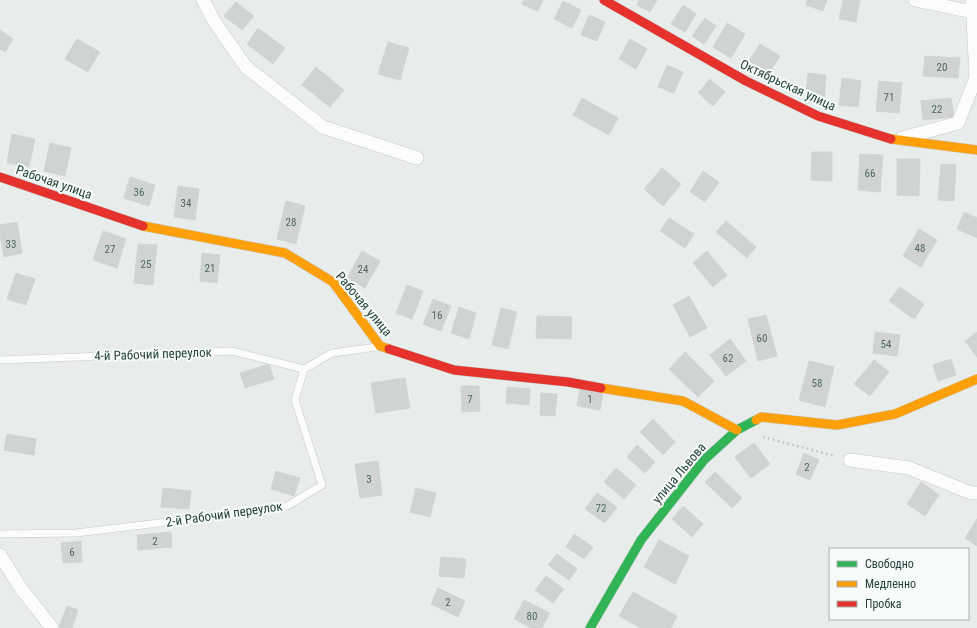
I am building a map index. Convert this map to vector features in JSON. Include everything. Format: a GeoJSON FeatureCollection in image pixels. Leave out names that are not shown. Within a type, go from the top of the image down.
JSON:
{"type":"FeatureCollection","features":[{"type":"Feature","properties":{"kind":"street"},"geometry":{"type":"LineString","coordinates":[[203,0],[214,21],[246,66],[323,127],[417,158]]}},
{"type":"Feature","properties":{"kind":"street","name":"Октябрьская улица"},"geometry":{"type":"LineString","coordinates":[[604,0],[752,84],[818,116],[895,140],[977,150]]}},
{"type":"Feature","properties":{"kind":"street"},"geometry":{"type":"LineString","coordinates":[[895,140],[958,123],[976,77],[972,6],[915,0]]}},
{"type":"Feature","properties":{"kind":"street","name":"Рабочая улица"},"geometry":{"type":"LineString","coordinates":[[0,177],[140,225],[285,253],[333,282],[380,346],[454,370],[568,382],[683,401],[737,430]]}},
{"type":"Feature","properties":{"kind":"street","name":"улица Львова"},"geometry":{"type":"LineString","coordinates":[[590,628],[641,540],[704,460],[737,430],[761,417],[837,425],[895,414],[977,379]]}},
{"type":"Feature","properties":{"kind":"street"},"geometry":{"type":"LineString","coordinates":[[850,460],[909,468],[971,493],[977,493]]}},
{"type":"Feature","properties":{"kind":"street"},"geometry":{"type":"LineString","coordinates":[[0,555],[20,587],[52,628]]}},
{"type":"Feature","properties":{"kind":"lane"},"geometry":{"type":"LineString","coordinates":[[304,369],[332,353],[380,346]]}},
{"type":"Feature","properties":{"kind":"lane","name":"4-й Рабочий переулок"},"geometry":{"type":"LineString","coordinates":[[0,360],[232,351],[304,369]]}},
{"type":"Feature","properties":{"kind":"lane","name":"2-й Рабочий переулок"},"geometry":{"type":"LineString","coordinates":[[0,534],[76,533],[287,506],[322,485],[295,400],[304,369]]}},
{"type":"Feature","properties":{"kind":"path"},"geometry":{"type":"LineString","coordinates":[[762,436],[850,460]]}},
{"type":"Feature","properties":{"kind":"building"},"geometry":{"type":"Polygon","coordinates":[[[524,0],[543,0],[538,11],[522,4],[524,0]]]}},
{"type":"Feature","properties":{"kind":"building"},"geometry":{"type":"Polygon","coordinates":[[[639,0],[657,0],[650,12],[637,5],[639,0]]]}},
{"type":"Feature","properties":{"kind":"building"},"geometry":{"type":"Polygon","coordinates":[[[807,0],[827,0],[823,11],[806,5],[807,0]]]}},
{"type":"Feature","properties":{"kind":"building"},"geometry":{"type":"Polygon","coordinates":[[[843,0],[860,0],[856,22],[839,19],[843,0]]]}},
{"type":"Feature","properties":{"kind":"building"},"geometry":{"type":"Polygon","coordinates":[[[563,1],[581,10],[572,28],[554,19],[563,1]]]}},
{"type":"Feature","properties":{"kind":"building"},"geometry":{"type":"Polygon","coordinates":[[[236,2],[254,16],[242,30],[224,16],[236,2]]]}},
{"type":"Feature","properties":{"kind":"building"},"geometry":{"type":"Polygon","coordinates":[[[683,5],[696,14],[685,32],[671,24],[683,5]]]}},
{"type":"Feature","properties":{"kind":"building"},"geometry":{"type":"Polygon","coordinates":[[[589,15],[605,22],[597,41],[581,35],[589,15]]]}},
{"type":"Feature","properties":{"kind":"building"},"geometry":{"type":"Polygon","coordinates":[[[705,18],[716,26],[704,44],[692,36],[705,18]]]}},
{"type":"Feature","properties":{"kind":"building"},"geometry":{"type":"Polygon","coordinates":[[[727,23],[745,34],[731,58],[713,47],[727,23]]]}},
{"type":"Feature","properties":{"kind":"building"},"geometry":{"type":"Polygon","coordinates":[[[258,28],[285,48],[273,64],[247,44],[258,28]]]}},
{"type":"Feature","properties":{"kind":"building"},"geometry":{"type":"Polygon","coordinates":[[[0,30],[13,39],[5,52],[0,49],[0,30]]]}},
{"type":"Feature","properties":{"kind":"building"},"geometry":{"type":"Polygon","coordinates":[[[77,39],[100,52],[88,72],[65,59],[77,39]]]}},
{"type":"Feature","properties":{"kind":"building"},"geometry":{"type":"Polygon","coordinates":[[[630,39],[647,49],[636,69],[619,59],[630,39]]]}},
{"type":"Feature","properties":{"kind":"building"},"geometry":{"type":"Polygon","coordinates":[[[388,42],[409,48],[400,80],[378,74],[388,42]]]}},
{"type":"Feature","properties":{"kind":"building"},"geometry":{"type":"Polygon","coordinates":[[[760,44],[780,56],[767,77],[747,64],[760,44]]]}},
{"type":"Feature","properties":{"kind":"building"},"geometry":{"type":"Polygon","coordinates":[[[925,56],[960,58],[958,78],[923,76],[925,56]]]}},
{"type":"Feature","properties":{"kind":"building"},"geometry":{"type":"Polygon","coordinates":[[[667,65],[683,72],[674,93],[658,87],[667,65]]]}},
{"type":"Feature","properties":{"kind":"building"},"geometry":{"type":"Polygon","coordinates":[[[316,67],[344,90],[330,107],[302,85],[316,67]]]}},
{"type":"Feature","properties":{"kind":"building"},"geometry":{"type":"Polygon","coordinates":[[[808,73],[826,75],[824,104],[805,102],[808,73]]]}},
{"type":"Feature","properties":{"kind":"building"},"geometry":{"type":"Polygon","coordinates":[[[842,78],[861,81],[858,107],[839,105],[842,78]]]}},
{"type":"Feature","properties":{"kind":"building"},"geometry":{"type":"Polygon","coordinates":[[[710,79],[725,92],[713,106],[698,93],[710,79]]]}},
{"type":"Feature","properties":{"kind":"building"},"geometry":{"type":"Polygon","coordinates":[[[879,81],[902,83],[899,113],[876,111],[879,81]]]}},
{"type":"Feature","properties":{"kind":"building"},"geometry":{"type":"Polygon","coordinates":[[[582,98],[618,118],[609,135],[573,115],[582,98]]]}},
{"type":"Feature","properties":{"kind":"building"},"geometry":{"type":"Polygon","coordinates":[[[951,98],[954,117],[923,120],[921,101],[951,98]]]}},
{"type":"Feature","properties":{"kind":"building"},"geometry":{"type":"Polygon","coordinates":[[[12,134],[35,139],[29,167],[7,163],[12,134]]]}},
{"type":"Feature","properties":{"kind":"building"},"geometry":{"type":"Polygon","coordinates":[[[50,143],[71,148],[65,176],[44,171],[50,143]]]}},
{"type":"Feature","properties":{"kind":"building"},"geometry":{"type":"Polygon","coordinates":[[[812,152],[832,152],[832,181],[811,180],[812,152]]]}},
{"type":"Feature","properties":{"kind":"building"},"geometry":{"type":"Polygon","coordinates":[[[860,154],[883,155],[880,192],[858,190],[860,154]]]}},
{"type":"Feature","properties":{"kind":"building"},"geometry":{"type":"Polygon","coordinates":[[[897,159],[920,159],[919,196],[897,195],[897,159]]]}},
{"type":"Feature","properties":{"kind":"building"},"geometry":{"type":"Polygon","coordinates":[[[941,164],[956,165],[954,201],[938,200],[941,164]]]}},
{"type":"Feature","properties":{"kind":"building"},"geometry":{"type":"Polygon","coordinates":[[[662,168],[681,184],[663,206],[644,189],[662,168]]]}},
{"type":"Feature","properties":{"kind":"building"},"geometry":{"type":"Polygon","coordinates":[[[703,171],[719,182],[705,202],[690,192],[703,171]]]}},
{"type":"Feature","properties":{"kind":"building"},"geometry":{"type":"Polygon","coordinates":[[[130,177],[155,185],[149,206],[124,198],[130,177]]]}},
{"type":"Feature","properties":{"kind":"building"},"geometry":{"type":"Polygon","coordinates":[[[178,186],[199,189],[195,220],[174,217],[178,186]]]}},
{"type":"Feature","properties":{"kind":"building"},"geometry":{"type":"Polygon","coordinates":[[[286,201],[305,206],[296,244],[277,239],[286,201]]]}},
{"type":"Feature","properties":{"kind":"building"},"geometry":{"type":"Polygon","coordinates":[[[964,212],[977,218],[977,238],[957,229],[964,212]]]}},
{"type":"Feature","properties":{"kind":"building"},"geometry":{"type":"Polygon","coordinates":[[[669,218],[694,234],[685,248],[660,231],[669,218]]]}},
{"type":"Feature","properties":{"kind":"building"},"geometry":{"type":"Polygon","coordinates":[[[726,221],[756,247],[747,258],[716,232],[726,221]]]}},
{"type":"Feature","properties":{"kind":"building"},"geometry":{"type":"Polygon","coordinates":[[[17,222],[22,253],[4,257],[0,225],[17,222]]]}},
{"type":"Feature","properties":{"kind":"building"},"geometry":{"type":"Polygon","coordinates":[[[919,229],[937,240],[921,267],[903,256],[919,229]]]}},
{"type":"Feature","properties":{"kind":"building"},"geometry":{"type":"Polygon","coordinates":[[[103,231],[126,239],[117,268],[93,260],[103,231]]]}},
{"type":"Feature","properties":{"kind":"building"},"geometry":{"type":"Polygon","coordinates":[[[138,244],[157,245],[153,285],[134,283],[138,244]]]}},
{"type":"Feature","properties":{"kind":"building"},"geometry":{"type":"Polygon","coordinates":[[[362,251],[380,261],[365,288],[347,278],[362,251]]]}},
{"type":"Feature","properties":{"kind":"building"},"geometry":{"type":"Polygon","coordinates":[[[707,251],[727,275],[713,287],[693,263],[707,251]]]}},
{"type":"Feature","properties":{"kind":"building"},"geometry":{"type":"Polygon","coordinates":[[[202,253],[220,255],[217,283],[200,281],[202,253]]]}},
{"type":"Feature","properties":{"kind":"building"},"geometry":{"type":"Polygon","coordinates":[[[16,273],[35,279],[26,305],[7,299],[16,273]]]}},
{"type":"Feature","properties":{"kind":"building"},"geometry":{"type":"Polygon","coordinates":[[[407,285],[423,291],[412,319],[396,313],[407,285]]]}},
{"type":"Feature","properties":{"kind":"building"},"geometry":{"type":"Polygon","coordinates":[[[900,287],[924,304],[914,319],[889,301],[900,287]]]}},
{"type":"Feature","properties":{"kind":"building"},"geometry":{"type":"Polygon","coordinates":[[[689,296],[707,328],[690,337],[673,305],[689,296]]]}},
{"type":"Feature","properties":{"kind":"building"},"geometry":{"type":"Polygon","coordinates":[[[433,299],[451,306],[441,331],[423,324],[433,299]]]}},
{"type":"Feature","properties":{"kind":"building"},"geometry":{"type":"Polygon","coordinates":[[[459,307],[476,313],[469,339],[451,333],[459,307]]]}},
{"type":"Feature","properties":{"kind":"building"},"geometry":{"type":"Polygon","coordinates":[[[501,308],[517,312],[508,349],[492,345],[501,308]]]}},
{"type":"Feature","properties":{"kind":"building"},"geometry":{"type":"Polygon","coordinates":[[[766,315],[777,356],[758,361],[748,319],[766,315]]]}},
{"type":"Feature","properties":{"kind":"building"},"geometry":{"type":"Polygon","coordinates":[[[537,316],[572,317],[571,339],[536,338],[537,316]]]}},
{"type":"Feature","properties":{"kind":"building"},"geometry":{"type":"Polygon","coordinates":[[[875,332],[900,335],[897,356],[873,353],[875,332]]]}},
{"type":"Feature","properties":{"kind":"building"},"geometry":{"type":"Polygon","coordinates":[[[977,332],[977,357],[965,341],[977,332]]]}},
{"type":"Feature","properties":{"kind":"building"},"geometry":{"type":"Polygon","coordinates":[[[730,339],[746,361],[726,376],[710,355],[730,339]]]}},
{"type":"Feature","properties":{"kind":"building"},"geometry":{"type":"Polygon","coordinates":[[[685,352],[714,381],[698,397],[669,369],[685,352]]]}},
{"type":"Feature","properties":{"kind":"building"},"geometry":{"type":"Polygon","coordinates":[[[951,359],[956,375],[938,381],[933,365],[951,359]]]}},
{"type":"Feature","properties":{"kind":"building"},"geometry":{"type":"Polygon","coordinates":[[[874,360],[889,372],[870,396],[854,384],[874,360]]]}},
{"type":"Feature","properties":{"kind":"building"},"geometry":{"type":"Polygon","coordinates":[[[809,361],[834,367],[825,407],[799,400],[809,361]]]}},
{"type":"Feature","properties":{"kind":"building"},"geometry":{"type":"Polygon","coordinates":[[[269,364],[274,379],[245,388],[240,373],[269,364]]]}},
{"type":"Feature","properties":{"kind":"building"},"geometry":{"type":"Polygon","coordinates":[[[405,378],[410,408],[376,413],[371,383],[405,378]]]}},
{"type":"Feature","properties":{"kind":"building"},"geometry":{"type":"Polygon","coordinates":[[[461,386],[479,386],[480,411],[462,412],[461,386]]]}},
{"type":"Feature","properties":{"kind":"building"},"geometry":{"type":"Polygon","coordinates":[[[507,387],[530,389],[529,405],[506,403],[507,387]]]}},
{"type":"Feature","properties":{"kind":"building"},"geometry":{"type":"Polygon","coordinates":[[[580,389],[603,393],[600,410],[577,406],[580,389]]]}},
{"type":"Feature","properties":{"kind":"building"},"geometry":{"type":"Polygon","coordinates":[[[541,393],[557,394],[555,416],[540,415],[541,393]]]}},
{"type":"Feature","properties":{"kind":"building"},"geometry":{"type":"Polygon","coordinates":[[[653,419],[675,442],[663,455],[640,432],[653,419]]]}},
{"type":"Feature","properties":{"kind":"building"},"geometry":{"type":"Polygon","coordinates":[[[7,434],[36,439],[34,455],[4,450],[7,434]]]}},
{"type":"Feature","properties":{"kind":"building"},"geometry":{"type":"Polygon","coordinates":[[[754,443],[770,464],[751,478],[735,457],[754,443]]]}},
{"type":"Feature","properties":{"kind":"building"},"geometry":{"type":"Polygon","coordinates":[[[637,445],[655,462],[645,473],[627,457],[637,445]]]}},
{"type":"Feature","properties":{"kind":"building"},"geometry":{"type":"Polygon","coordinates":[[[804,453],[819,460],[810,480],[796,474],[804,453]]]}},
{"type":"Feature","properties":{"kind":"building"},"geometry":{"type":"Polygon","coordinates":[[[378,461],[382,495],[360,498],[355,464],[378,461]]]}},
{"type":"Feature","properties":{"kind":"building"},"geometry":{"type":"Polygon","coordinates":[[[616,468],[636,485],[624,499],[604,482],[616,468]]]}},
{"type":"Feature","properties":{"kind":"building"},"geometry":{"type":"Polygon","coordinates":[[[276,471],[300,478],[294,496],[271,489],[276,471]]]}},
{"type":"Feature","properties":{"kind":"building"},"geometry":{"type":"Polygon","coordinates":[[[715,472],[742,498],[732,508],[705,482],[715,472]]]}},
{"type":"Feature","properties":{"kind":"building"},"geometry":{"type":"Polygon","coordinates":[[[921,482],[939,495],[925,516],[907,504],[921,482]]]}},
{"type":"Feature","properties":{"kind":"building"},"geometry":{"type":"Polygon","coordinates":[[[163,488],[191,491],[189,509],[161,507],[163,488]]]}},
{"type":"Feature","properties":{"kind":"building"},"geometry":{"type":"Polygon","coordinates":[[[416,488],[436,493],[430,517],[410,512],[416,488]]]}},
{"type":"Feature","properties":{"kind":"building"},"geometry":{"type":"Polygon","coordinates":[[[597,493],[617,507],[605,523],[585,509],[597,493]]]}},
{"type":"Feature","properties":{"kind":"building"},"geometry":{"type":"Polygon","coordinates":[[[683,506],[703,524],[692,537],[672,519],[683,506]]]}},
{"type":"Feature","properties":{"kind":"building"},"geometry":{"type":"Polygon","coordinates":[[[977,519],[977,546],[965,538],[977,519]]]}},
{"type":"Feature","properties":{"kind":"building"},"geometry":{"type":"Polygon","coordinates":[[[171,532],[172,547],[138,550],[137,535],[171,532]]]}},
{"type":"Feature","properties":{"kind":"building"},"geometry":{"type":"Polygon","coordinates":[[[574,534],[593,547],[584,559],[566,547],[574,534]]]}},
{"type":"Feature","properties":{"kind":"building"},"geometry":{"type":"Polygon","coordinates":[[[659,540],[689,556],[675,584],[644,567],[659,540]]]}},
{"type":"Feature","properties":{"kind":"building"},"geometry":{"type":"Polygon","coordinates":[[[81,541],[82,562],[63,563],[61,543],[81,541]]]}},
{"type":"Feature","properties":{"kind":"building"},"geometry":{"type":"Polygon","coordinates":[[[557,554],[577,569],[569,580],[548,565],[557,554]]]}},
{"type":"Feature","properties":{"kind":"building"},"geometry":{"type":"Polygon","coordinates":[[[441,557],[466,559],[464,578],[439,576],[441,557]]]}},
{"type":"Feature","properties":{"kind":"building"},"geometry":{"type":"Polygon","coordinates":[[[546,576],[564,589],[553,603],[535,590],[546,576]]]}},
{"type":"Feature","properties":{"kind":"building"},"geometry":{"type":"Polygon","coordinates":[[[438,588],[465,601],[458,617],[431,604],[438,588]]]}},
{"type":"Feature","properties":{"kind":"building"},"geometry":{"type":"Polygon","coordinates":[[[633,592],[677,616],[671,628],[641,628],[619,616],[633,592]]]}},
{"type":"Feature","properties":{"kind":"building"},"geometry":{"type":"Polygon","coordinates":[[[524,600],[550,613],[542,628],[531,628],[514,619],[524,600]]]}},
{"type":"Feature","properties":{"kind":"building"},"geometry":{"type":"Polygon","coordinates":[[[67,606],[78,610],[72,628],[62,628],[59,627],[67,606]]]}},
{"type":"Feature","properties":{"kind":"traffic: fast"},"geometry":{"type":"LineString","coordinates":[[590,628],[641,540],[704,460],[737,430],[756,420]]}},
{"type":"Feature","properties":{"kind":"traffic: slow"},"geometry":{"type":"LineString","coordinates":[[891,139],[977,150]]}},
{"type":"Feature","properties":{"kind":"traffic: slow"},"geometry":{"type":"LineString","coordinates":[[143,226],[285,253],[333,282],[380,346],[389,349]]}},
{"type":"Feature","properties":{"kind":"traffic: slow"},"geometry":{"type":"LineString","coordinates":[[756,420],[761,417],[837,425],[895,414],[977,379]]}},
{"type":"Feature","properties":{"kind":"traffic: slow"},"geometry":{"type":"LineString","coordinates":[[601,388],[683,401],[737,430]]}},
{"type":"Feature","properties":{"kind":"traffic: jam"},"geometry":{"type":"LineString","coordinates":[[604,0],[746,81],[818,116],[891,139]]}},
{"type":"Feature","properties":{"kind":"traffic: jam"},"geometry":{"type":"LineString","coordinates":[[0,177],[143,226]]}},
{"type":"Feature","properties":{"kind":"traffic: jam"},"geometry":{"type":"LineString","coordinates":[[389,349],[454,370],[568,382],[601,388]]}}]}
